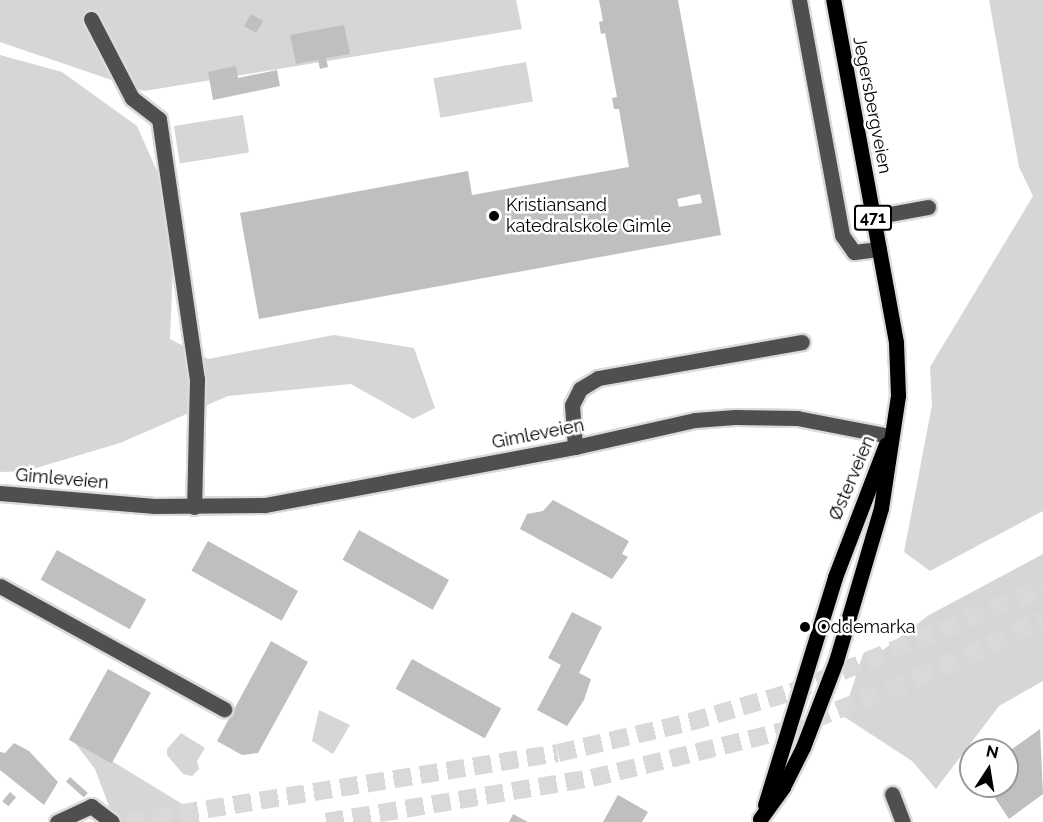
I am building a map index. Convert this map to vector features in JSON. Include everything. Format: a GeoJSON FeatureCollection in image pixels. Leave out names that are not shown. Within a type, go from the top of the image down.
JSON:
{"type":"FeatureCollection","features":[{"type":"Feature","properties":{"kind":"main road","name":"Jegersbergveien"},"geometry":{"type":"LineString","coordinates":[[833,0],[900,373],[890,436]]}},
{"type":"Feature","properties":{"kind":"main road","name":"Østerveien"},"geometry":{"type":"LineString","coordinates":[[760,821],[783,787],[803,747],[836,661],[881,508],[890,436]]}},
{"type":"Feature","properties":{"kind":"main road","name":"Østerveien"},"geometry":{"type":"LineString","coordinates":[[760,821],[835,577],[890,436]]}},
{"type":"Feature","properties":{"kind":"street"},"geometry":{"type":"LineString","coordinates":[[799,0],[843,235],[854,252],[879,249]]}},
{"type":"Feature","properties":{"kind":"street"},"geometry":{"type":"LineString","coordinates":[[91,19],[132,98],[159,119],[197,379],[194,507]]}},
{"type":"Feature","properties":{"kind":"street"},"geometry":{"type":"LineString","coordinates":[[873,217],[928,207]]}},
{"type":"Feature","properties":{"kind":"street"},"geometry":{"type":"LineString","coordinates":[[575,447],[572,405],[580,389],[598,378],[802,342]]}},
{"type":"Feature","properties":{"kind":"street","name":"Gimleveien"},"geometry":{"type":"LineString","coordinates":[[0,494],[194,507],[265,505],[575,447],[694,420],[735,417],[797,418],[890,436]]}},
{"type":"Feature","properties":{"kind":"street"},"geometry":{"type":"LineString","coordinates":[[0,586],[224,709]]}},
{"type":"Feature","properties":{"kind":"street"},"geometry":{"type":"LineString","coordinates":[[892,794],[903,822]]}},
{"type":"Feature","properties":{"kind":"street"},"geometry":{"type":"LineString","coordinates":[[57,822],[91,806],[112,822]]}},
{"type":"Feature","properties":{"kind":"shaded area"},"geometry":{"type":"Polygon","coordinates":[[[0,0],[516,0],[522,29],[144,91],[0,42],[0,0]]]}},
{"type":"Feature","properties":{"kind":"shaded area"},"geometry":{"type":"Polygon","coordinates":[[[989,0],[1043,0],[1043,511],[930,571],[904,552],[932,405],[930,367],[1033,196],[1019,167],[989,0]]]}},
{"type":"Feature","properties":{"kind":"shaded area"},"geometry":{"type":"Polygon","coordinates":[[[0,55],[62,72],[137,126],[175,212],[170,339],[208,359],[334,335],[414,348],[435,408],[413,419],[351,384],[228,396],[120,443],[26,471],[0,472],[0,55]]]}},
{"type":"Feature","properties":{"kind":"shaded area"},"geometry":{"type":"Polygon","coordinates":[[[526,62],[533,101],[440,118],[433,78],[526,62]]]}},
{"type":"Feature","properties":{"kind":"shaded area"},"geometry":{"type":"Polygon","coordinates":[[[243,115],[249,153],[180,163],[174,126],[243,115]]]}},
{"type":"Feature","properties":{"kind":"shaded area"},"geometry":{"type":"Polygon","coordinates":[[[1043,554],[1043,681],[999,706],[975,738],[959,738],[959,759],[936,789],[912,761],[843,716],[863,654],[883,650],[929,615],[1043,554]]]}},
{"type":"Feature","properties":{"kind":"shaded area"},"geometry":{"type":"Polygon","coordinates":[[[319,710],[350,725],[333,754],[312,741],[319,710]]]}},
{"type":"Feature","properties":{"kind":"shaded area"},"geometry":{"type":"Polygon","coordinates":[[[181,733],[205,748],[197,761],[199,769],[192,776],[183,774],[167,755],[167,749],[181,733]]]}},
{"type":"Feature","properties":{"kind":"shaded area"},"geometry":{"type":"Polygon","coordinates":[[[69,735],[189,808],[200,822],[115,822],[95,769],[69,735]]]}},
{"type":"Feature","properties":{"kind":"building"},"geometry":{"type":"Polygon","coordinates":[[[599,0],[678,0],[721,235],[259,319],[240,213],[468,171],[472,195],[629,167],[619,109],[614,109],[612,98],[617,97],[605,33],[601,34],[599,22],[603,21],[599,0]],[[700,194],[677,199],[679,207],[702,203],[700,194]]]}},
{"type":"Feature","properties":{"kind":"building"},"geometry":{"type":"Polygon","coordinates":[[[251,14],[263,21],[256,33],[244,26],[251,14]]]}},
{"type":"Feature","properties":{"kind":"building"},"geometry":{"type":"Polygon","coordinates":[[[344,25],[350,54],[326,58],[328,67],[320,69],[318,60],[296,64],[290,35],[344,25]]]}},
{"type":"Feature","properties":{"kind":"building"},"geometry":{"type":"Polygon","coordinates":[[[236,66],[238,78],[277,70],[280,86],[213,100],[208,72],[236,66]]]}},
{"type":"Feature","properties":{"kind":"building"},"geometry":{"type":"Polygon","coordinates":[[[553,500],[629,541],[622,554],[628,557],[612,579],[520,529],[527,514],[543,511],[553,500]]]}},
{"type":"Feature","properties":{"kind":"building"},"geometry":{"type":"Polygon","coordinates":[[[359,530],[449,580],[433,610],[343,560],[359,530]]]}},
{"type":"Feature","properties":{"kind":"building"},"geometry":{"type":"Polygon","coordinates":[[[208,541],[298,591],[282,621],[192,571],[208,541]]]}},
{"type":"Feature","properties":{"kind":"building"},"geometry":{"type":"Polygon","coordinates":[[[57,550],[146,599],[130,629],[41,580],[57,550]]]}},
{"type":"Feature","properties":{"kind":"building"},"geometry":{"type":"Polygon","coordinates":[[[572,612],[602,627],[579,673],[591,679],[584,700],[567,726],[537,710],[561,665],[548,658],[572,612]]]}},
{"type":"Feature","properties":{"kind":"building"},"geometry":{"type":"Polygon","coordinates":[[[271,641],[308,662],[258,753],[242,755],[217,741],[271,641]]]}},
{"type":"Feature","properties":{"kind":"building"},"geometry":{"type":"Polygon","coordinates":[[[412,659],[501,708],[485,738],[396,689],[412,659]]]}},
{"type":"Feature","properties":{"kind":"building"},"geometry":{"type":"Polygon","coordinates":[[[108,669],[151,693],[112,764],[69,740],[108,669]]]}},
{"type":"Feature","properties":{"kind":"building"},"geometry":{"type":"Polygon","coordinates":[[[1040,729],[1043,794],[1009,819],[995,798],[1019,798],[1019,744],[1040,729]]]}},
{"type":"Feature","properties":{"kind":"building"},"geometry":{"type":"Polygon","coordinates":[[[14,743],[29,751],[58,782],[44,805],[0,770],[0,752],[5,753],[14,743]]]}},
{"type":"Feature","properties":{"kind":"building"},"geometry":{"type":"Polygon","coordinates":[[[70,777],[88,793],[84,798],[66,781],[70,777]]]}},
{"type":"Feature","properties":{"kind":"building"},"geometry":{"type":"Polygon","coordinates":[[[10,792],[16,797],[8,806],[2,801],[10,792]]]}},
{"type":"Feature","properties":{"kind":"building"},"geometry":{"type":"Polygon","coordinates":[[[618,795],[648,812],[642,822],[603,822],[618,795]]]}},
{"type":"Feature","properties":{"kind":"building"},"geometry":{"type":"Polygon","coordinates":[[[513,814],[528,822],[509,822],[513,814]]]}},
{"type":"Feature","properties":{"kind":"tunnel"},"geometry":{"type":"LineString","coordinates":[[127,822],[558,753],[690,722],[792,692],[1043,588]]}},
{"type":"Feature","properties":{"kind":"tunnel"},"geometry":{"type":"LineString","coordinates":[[326,822],[592,778],[787,730],[916,679],[1043,620]]}},
{"type":"Feature","properties":{"kind":"place","name":"Kristiansand katedralskole Gimle"},"geometry":{"type":"Point","coordinates":[494,216]}},
{"type":"Feature","properties":{"kind":"place","name":"Oddemarka"},"geometry":{"type":"Point","coordinates":[805,627]}}]}
